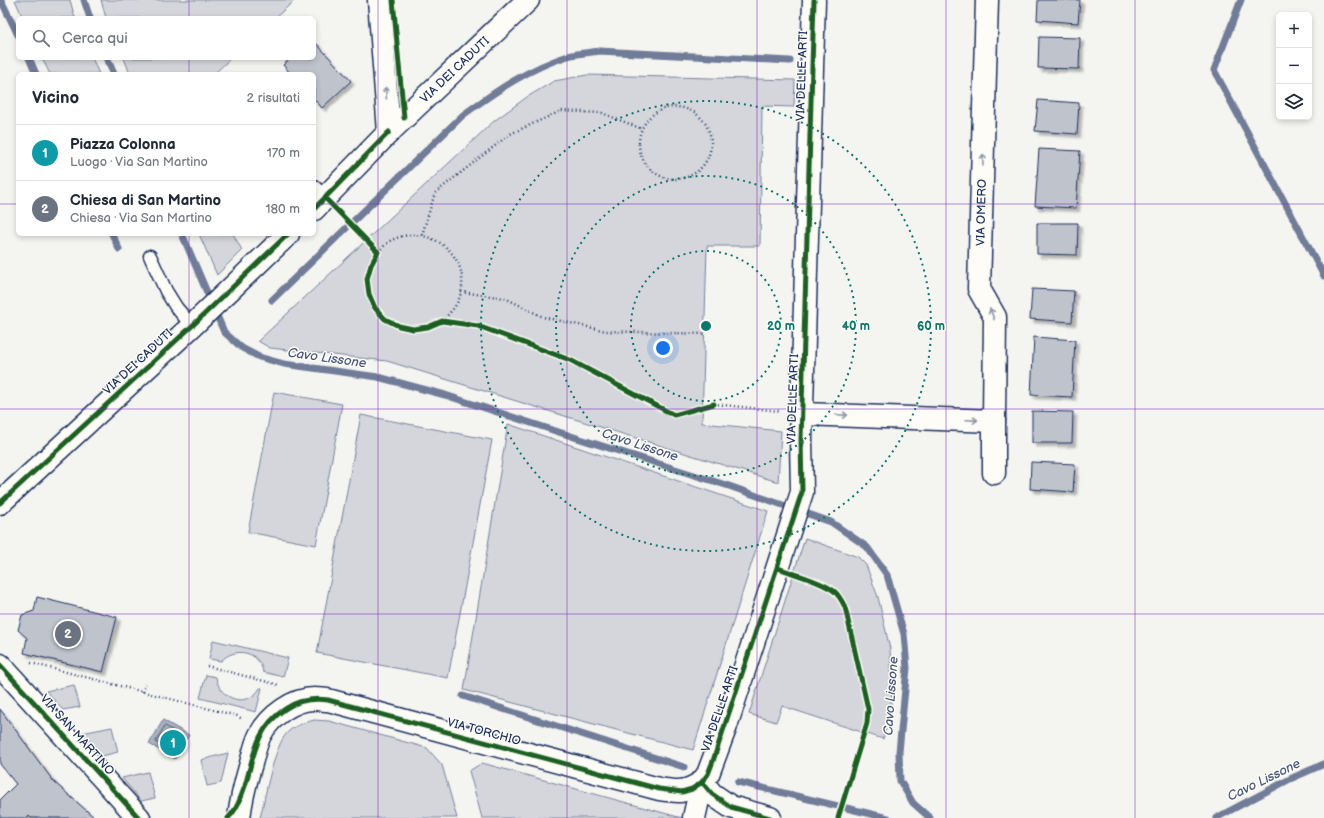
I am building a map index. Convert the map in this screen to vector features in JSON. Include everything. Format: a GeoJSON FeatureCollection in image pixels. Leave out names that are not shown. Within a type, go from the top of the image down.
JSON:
{"type":"FeatureCollection","features":[{"type":"Feature","properties":{"kind":"street"},"geometry":{"type":"LineString","coordinates":[[379,0],[389,132]]}},
{"type":"Feature","properties":{"kind":"street","name":"VIA DEI CADUTI"},"geometry":{"type":"LineString","coordinates":[[318,198],[528,0]]}},
{"type":"Feature","properties":{"kind":"street","name":"VIA DELLE ARTI"},"geometry":{"type":"LineString","coordinates":[[694,818],[702,782],[708,774],[726,726],[802,492],[801,439],[803,414],[814,0]]}},
{"type":"Feature","properties":{"kind":"street","name":"VIA OMERO"},"geometry":{"type":"LineString","coordinates":[[987,0],[980,289],[995,317],[994,473]]}},
{"type":"Feature","properties":{"kind":"street","name":"VIA DEI CADUTI"},"geometry":{"type":"LineString","coordinates":[[0,502],[196,322],[284,236]]}},
{"type":"Feature","properties":{"kind":"street"},"geometry":{"type":"LineString","coordinates":[[803,414],[994,421]]}},
{"type":"Feature","properties":{"kind":"street","name":"VIA SAN MARTINO"},"geometry":{"type":"LineString","coordinates":[[0,665],[139,818]]}},
{"type":"Feature","properties":{"kind":"street","name":"VIA TORCHIO"},"geometry":{"type":"LineString","coordinates":[[228,818],[240,808],[260,736],[267,724],[288,706],[302,700],[316,698],[659,789],[682,792],[692,789],[702,782]]}},
{"type":"Feature","properties":{"kind":"street"},"geometry":{"type":"LineString","coordinates":[[702,782],[712,794],[731,807],[770,818]]}},
{"type":"Feature","properties":{"kind":"lane"},"geometry":{"type":"LineString","coordinates":[[150,256],[166,291],[176,307],[196,322]]}},
{"type":"Feature","properties":{"kind":"path"},"geometry":{"type":"LineString","coordinates":[[667,107],[679,107],[690,110],[700,117],[707,127],[711,138],[710,150],[706,161],[698,170],[688,176],[676,179],[664,177],[653,171],[645,163],[640,152],[639,141],[642,129],[656,112],[667,107]]}},
{"type":"Feature","properties":{"kind":"path"},"geometry":{"type":"LineString","coordinates":[[422,235],[435,193],[510,134],[561,111],[602,113],[642,129]]}},
{"type":"Feature","properties":{"kind":"path"},"geometry":{"type":"LineString","coordinates":[[374,258],[390,241],[406,235],[422,235],[437,240],[450,250],[459,264],[462,280],[461,292],[452,310],[442,320],[435,324]]}},
{"type":"Feature","properties":{"kind":"path"},"geometry":{"type":"LineString","coordinates":[[373,247],[378,252]]}},
{"type":"Feature","properties":{"kind":"path"},"geometry":{"type":"LineString","coordinates":[[461,292],[505,298],[543,316],[606,331],[704,334]]}},
{"type":"Feature","properties":{"kind":"path"},"geometry":{"type":"LineString","coordinates":[[442,320],[449,322]]}},
{"type":"Feature","properties":{"kind":"path"},"geometry":{"type":"LineString","coordinates":[[708,406],[714,404],[803,414]]}},
{"type":"Feature","properties":{"kind":"path"},"geometry":{"type":"LineString","coordinates":[[0,665],[18,659],[237,716],[244,720],[260,736]]}},
{"type":"Feature","properties":{"kind":"path"},"geometry":{"type":"LineString","coordinates":[[208,666],[291,688],[300,695],[302,700]]}},
{"type":"Feature","properties":{"kind":"path"},"geometry":{"type":"LineString","coordinates":[[143,692],[145,684]]}},
{"type":"Feature","properties":{"kind":"shaded area"},"geometry":{"type":"Polygon","coordinates":[[[15,0],[70,0],[74,16],[22,16],[15,0]]]}},
{"type":"Feature","properties":{"kind":"shaded area"},"geometry":{"type":"Polygon","coordinates":[[[101,0],[295,0],[277,16],[105,16],[101,0]]]}},
{"type":"Feature","properties":{"kind":"shaded area"},"geometry":{"type":"Polygon","coordinates":[[[43,60],[93,60],[98,72],[49,72],[43,60]]]}},
{"type":"Feature","properties":{"kind":"shaded area"},"geometry":{"type":"Polygon","coordinates":[[[125,60],[229,60],[216,72],[129,72],[125,60]]]}},
{"type":"Feature","properties":{"kind":"shaded area"},"geometry":{"type":"Polygon","coordinates":[[[587,75],[795,80],[794,107],[762,106],[760,246],[707,246],[702,423],[781,431],[778,482],[387,361],[270,348],[258,341],[494,121],[527,97],[554,81],[587,75]]]}},
{"type":"Feature","properties":{"kind":"shaded area"},"geometry":{"type":"Polygon","coordinates":[[[200,236],[234,236],[242,250],[217,275],[200,236]]]}},
{"type":"Feature","properties":{"kind":"shaded area"},"geometry":{"type":"Polygon","coordinates":[[[274,392],[342,404],[316,545],[248,532],[274,392]]]}},
{"type":"Feature","properties":{"kind":"shaded area"},"geometry":{"type":"Polygon","coordinates":[[[361,415],[492,440],[448,678],[317,653],[361,415]]]}},
{"type":"Feature","properties":{"kind":"shaded area"},"geometry":{"type":"Polygon","coordinates":[[[508,424],[768,511],[693,750],[464,690],[508,424]]]}},
{"type":"Feature","properties":{"kind":"shaded area"},"geometry":{"type":"Polygon","coordinates":[[[805,538],[858,557],[866,565],[878,597],[890,649],[892,690],[890,716],[883,739],[782,706],[776,722],[749,714],[805,538]]]}},
{"type":"Feature","properties":{"kind":"shaded area"},"geometry":{"type":"Polygon","coordinates":[[[213,640],[288,658],[283,677],[263,672],[257,659],[245,653],[232,654],[221,661],[209,659],[213,640]]]}},
{"type":"Feature","properties":{"kind":"shaded area"},"geometry":{"type":"Polygon","coordinates":[[[206,675],[216,677],[218,685],[222,691],[235,699],[242,700],[248,698],[262,688],[256,712],[200,698],[206,675]]]}},
{"type":"Feature","properties":{"kind":"shaded area"},"geometry":{"type":"Polygon","coordinates":[[[74,685],[80,707],[63,710],[46,691],[74,685]]]}},
{"type":"Feature","properties":{"kind":"shaded area"},"geometry":{"type":"Polygon","coordinates":[[[314,720],[329,721],[427,748],[442,765],[457,818],[260,818],[274,760],[282,740],[293,728],[314,720]]]}},
{"type":"Feature","properties":{"kind":"shaded area"},"geometry":{"type":"Polygon","coordinates":[[[112,727],[118,752],[102,756],[82,733],[112,727]]]}},
{"type":"Feature","properties":{"kind":"shaded area"},"geometry":{"type":"Polygon","coordinates":[[[228,753],[221,783],[207,786],[201,760],[228,753]]]}},
{"type":"Feature","properties":{"kind":"shaded area"},"geometry":{"type":"Polygon","coordinates":[[[482,763],[682,818],[482,818],[469,771],[482,763]]]}},
{"type":"Feature","properties":{"kind":"shaded area"},"geometry":{"type":"Polygon","coordinates":[[[148,772],[155,798],[141,801],[122,778],[148,772]]]}},
{"type":"Feature","properties":{"kind":"water"},"geometry":{"type":"Polygon","coordinates":[[[163,720],[189,735],[175,759],[149,744],[163,720]]]}},
{"type":"Feature","properties":{"kind":"building"},"geometry":{"type":"Polygon","coordinates":[[[1038,0],[1080,0],[1078,23],[1037,20],[1038,0]]]}},
{"type":"Feature","properties":{"kind":"building"},"geometry":{"type":"Polygon","coordinates":[[[1039,37],[1080,38],[1079,69],[1038,68],[1039,37]]]}},
{"type":"Feature","properties":{"kind":"building"},"geometry":{"type":"Polygon","coordinates":[[[316,43],[351,81],[322,108],[316,101],[316,72],[289,72],[283,65],[289,60],[316,60],[316,43]]]}},
{"type":"Feature","properties":{"kind":"building"},"geometry":{"type":"Polygon","coordinates":[[[1038,100],[1079,103],[1077,134],[1035,131],[1038,100]]]}},
{"type":"Feature","properties":{"kind":"building"},"geometry":{"type":"Polygon","coordinates":[[[1039,149],[1080,151],[1076,208],[1035,206],[1039,149]]]}},
{"type":"Feature","properties":{"kind":"building"},"geometry":{"type":"Polygon","coordinates":[[[1037,223],[1078,223],[1077,255],[1037,254],[1037,223]]]}},
{"type":"Feature","properties":{"kind":"building"},"geometry":{"type":"Polygon","coordinates":[[[1032,289],[1074,291],[1072,322],[1030,319],[1032,289]]]}},
{"type":"Feature","properties":{"kind":"building"},"geometry":{"type":"Polygon","coordinates":[[[1034,337],[1075,340],[1072,397],[1031,395],[1034,337]]]}},
{"type":"Feature","properties":{"kind":"building"},"geometry":{"type":"Polygon","coordinates":[[[1032,411],[1073,412],[1072,443],[1032,443],[1032,411]]]}},
{"type":"Feature","properties":{"kind":"building"},"geometry":{"type":"Polygon","coordinates":[[[1031,462],[1075,464],[1073,492],[1030,489],[1031,462]]]}},
{"type":"Feature","properties":{"kind":"building"},"geometry":{"type":"Polygon","coordinates":[[[37,597],[117,617],[103,672],[24,653],[27,638],[18,630],[22,615],[34,611],[37,597]]]}},
{"type":"Feature","properties":{"kind":"building"},"geometry":{"type":"Polygon","coordinates":[[[0,709],[54,782],[95,818],[31,818],[29,816],[28,818],[0,818],[0,800],[16,784],[0,764],[0,709]]]}},
{"type":"Feature","properties":{"kind":"waterway"},"geometry":{"type":"LineString","coordinates":[[1,0],[16,31]]}},
{"type":"Feature","properties":{"kind":"waterway","name":"Cavo Lissone"},"geometry":{"type":"LineString","coordinates":[[84,0],[89,16]]}},
{"type":"Feature","properties":{"kind":"waterway"},"geometry":{"type":"LineString","coordinates":[[1241,0],[1214,70],[1324,276]]}},
{"type":"Feature","properties":{"kind":"waterway"},"geometry":{"type":"LineString","coordinates":[[272,300],[463,115],[500,89],[540,67],[568,56],[599,51],[790,61]]}},
{"type":"Feature","properties":{"kind":"waterway"},"geometry":{"type":"LineString","coordinates":[[30,60],[35,72]]}},
{"type":"Feature","properties":{"kind":"waterway","name":"Cavo Lissone"},"geometry":{"type":"LineString","coordinates":[[108,60],[113,72]]}},
{"type":"Feature","properties":{"kind":"waterway"},"geometry":{"type":"LineString","coordinates":[[113,236],[119,249]]}},
{"type":"Feature","properties":{"kind":"waterway","name":"Cavo Lissone"},"geometry":{"type":"LineString","coordinates":[[183,236],[224,332],[242,348],[259,357],[284,364],[378,377],[445,395],[729,486],[831,522],[867,547],[887,575],[904,634],[907,668],[899,752],[900,781],[913,803],[930,818]]}},
{"type":"Feature","properties":{"kind":"waterway"},"geometry":{"type":"LineString","coordinates":[[463,696],[684,767]]}},
{"type":"Feature","properties":{"kind":"waterway","name":"Cavo Lissone"},"geometry":{"type":"LineString","coordinates":[[1216,818],[1290,779],[1324,764]]}},
{"type":"Feature","properties":{"kind":"waterway"},"geometry":{"type":"LineString","coordinates":[[738,782],[888,818]]}},
{"type":"Feature","properties":{"kind":"cycle path"},"geometry":{"type":"LineString","coordinates":[[393,0],[404,118]]}},
{"type":"Feature","properties":{"kind":"cycle path"},"geometry":{"type":"LineString","coordinates":[[228,818],[234,811],[240,799],[254,753],[262,734],[268,725],[275,716],[290,706],[300,702],[316,699],[328,700],[659,789],[682,792],[692,789],[702,782],[708,774],[802,492],[801,439],[814,0]]}},
{"type":"Feature","properties":{"kind":"cycle path"},"geometry":{"type":"LineString","coordinates":[[316,207],[389,132]]}},
{"type":"Feature","properties":{"kind":"cycle path"},"geometry":{"type":"LineString","coordinates":[[325,198],[378,252],[371,265],[367,279],[369,294],[375,308],[385,319],[399,326],[413,329],[428,327],[442,321],[478,326],[570,360],[674,415],[714,404]]}},
{"type":"Feature","properties":{"kind":"cycle path"},"geometry":{"type":"LineString","coordinates":[[0,503],[192,326],[286,236]]}},
{"type":"Feature","properties":{"kind":"cycle path"},"geometry":{"type":"LineString","coordinates":[[778,568],[828,587],[837,594],[845,607],[868,709],[867,723],[838,818]]}},
{"type":"Feature","properties":{"kind":"cycle path"},"geometry":{"type":"LineString","coordinates":[[0,665],[139,818]]}},
{"type":"Feature","properties":{"kind":"cycle path"},"geometry":{"type":"LineString","coordinates":[[702,782],[712,794],[731,807],[770,818]]}},
{"type":"Feature","properties":{"kind":"place","name":"Chiesa di San Martino"},"geometry":{"type":"Point","coordinates":[68,634]}},
{"type":"Feature","properties":{"kind":"place","name":"Piazza Colonna"},"geometry":{"type":"Point","coordinates":[173,743]}}]}
